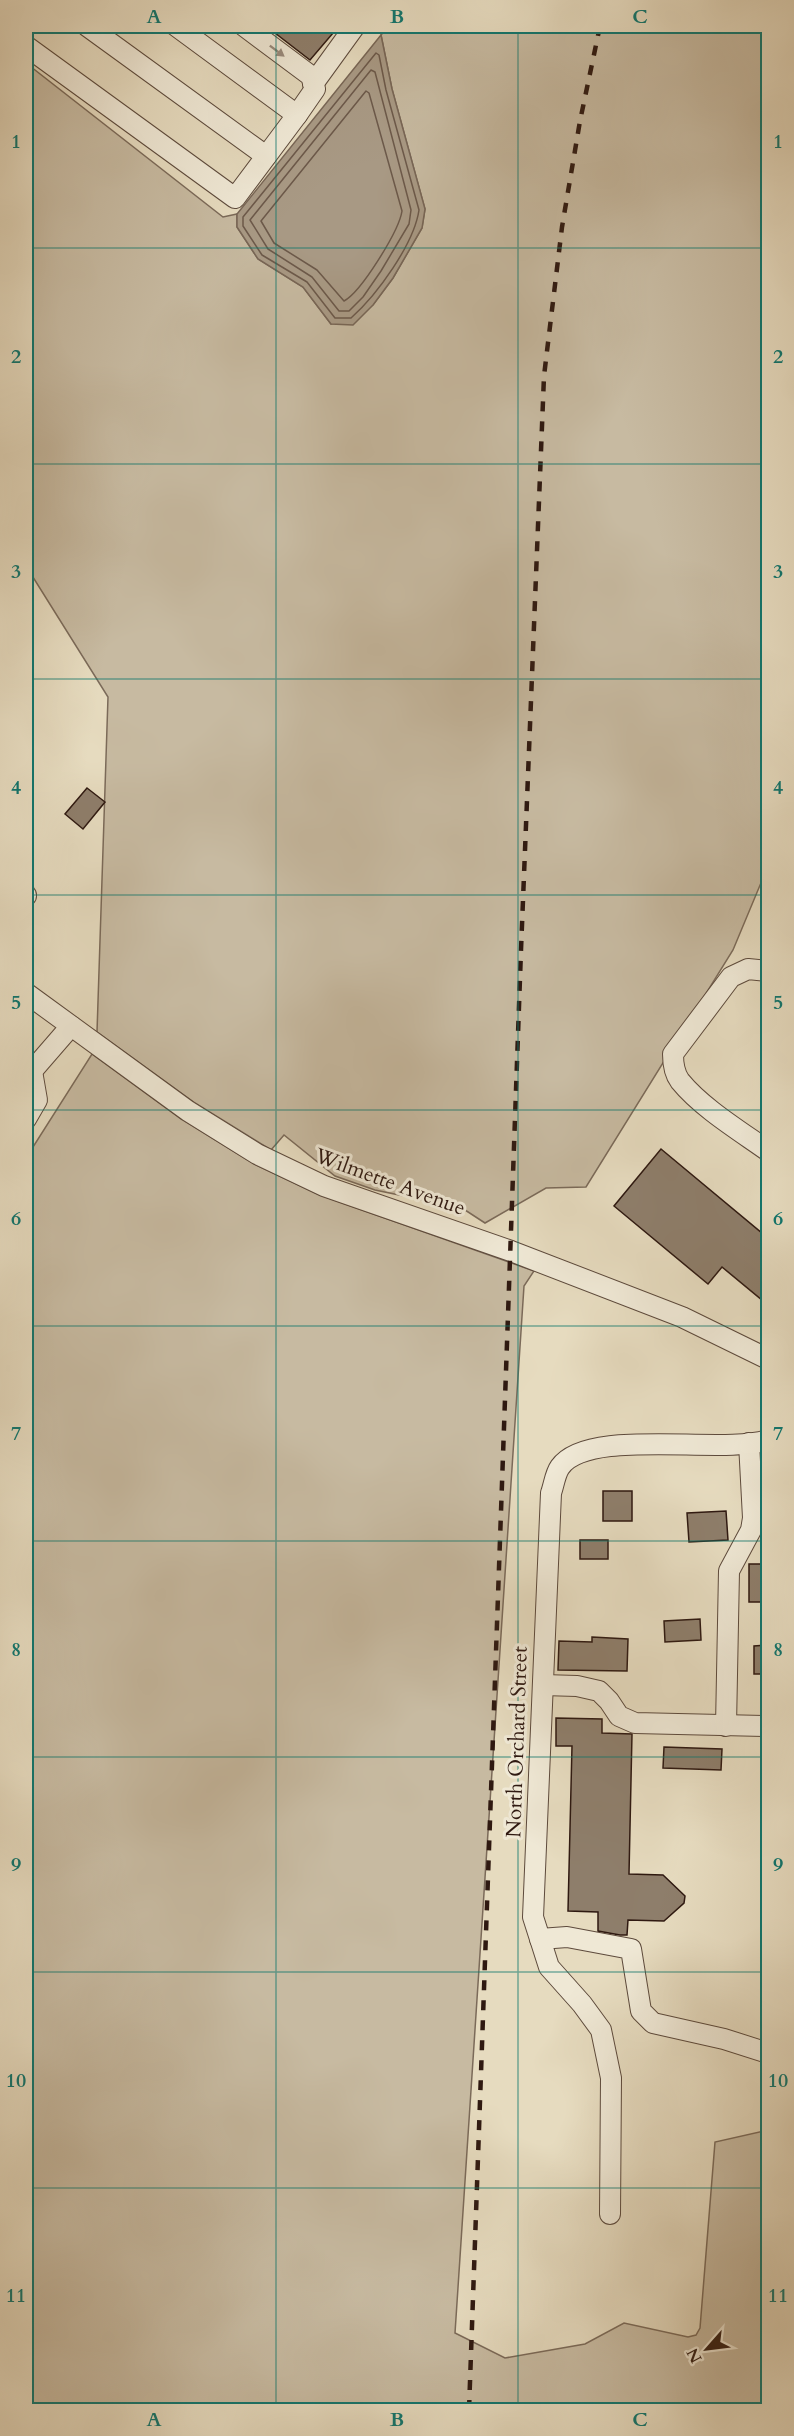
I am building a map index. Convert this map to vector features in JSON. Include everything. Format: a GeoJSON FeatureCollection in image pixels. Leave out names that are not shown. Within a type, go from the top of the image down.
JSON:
{"type":"FeatureCollection","features":[{"type":"Feature","properties":{"kind":"street"},"geometry":{"type":"LineString","coordinates":[[87,26],[266,156]]}},
{"type":"Feature","properties":{"kind":"street"},"geometry":{"type":"LineString","coordinates":[[176,26],[297,115]]}},
{"type":"Feature","properties":{"kind":"street"},"geometry":{"type":"LineString","coordinates":[[26,46],[235,198],[315,89],[312,80],[244,26]]}},
{"type":"Feature","properties":{"kind":"street"},"geometry":{"type":"LineString","coordinates":[[312,80],[355,26]]}},
{"type":"Feature","properties":{"kind":"street"},"geometry":{"type":"LineString","coordinates":[[768,971],[748,969],[731,978],[673,1054],[678,1079],[719,1115],[768,1151]]}},
{"type":"Feature","properties":{"kind":"street","name":"Wilmette Avenue"},"geometry":{"type":"LineString","coordinates":[[26,993],[188,1111],[257,1154],[324,1186],[511,1251],[681,1317],[768,1359]]}},
{"type":"Feature","properties":{"kind":"street"},"geometry":{"type":"LineString","coordinates":[[26,1119],[37,1101],[29,1073],[71,1026]]}},
{"type":"Feature","properties":{"kind":"street"},"geometry":{"type":"LineString","coordinates":[[726,1726],[729,1571],[751,1530],[759,1441]]}},
{"type":"Feature","properties":{"kind":"street","name":"North Orchard Street"},"geometry":{"type":"LineString","coordinates":[[610,2214],[611,2078],[606,2048],[601,2030],[582,2004],[549,1967],[533,1917],[551,1493],[560,1467],[570,1457],[595,1447],[759,1441]]}},
{"type":"Feature","properties":{"kind":"street"},"geometry":{"type":"LineString","coordinates":[[543,1685],[577,1686],[599,1691],[619,1716],[635,1723],[768,1726]]}},
{"type":"Feature","properties":{"kind":"street"},"geometry":{"type":"LineString","coordinates":[[540,1939],[567,1937],[631,1949],[641,2011],[652,2023],[724,2039],[768,2053]]}},
{"type":"Feature","properties":{"kind":"shaded area"},"geometry":{"type":"Polygon","coordinates":[[[389,26],[768,26],[768,866],[733,950],[586,1187],[546,1188],[485,1223],[462,1208],[375,1190],[335,1176],[284,1135],[271,1150],[195,1103],[97,1032],[108,697],[26,566],[26,63],[223,217],[237,214],[237,227],[258,259],[303,287],[331,324],[373,305],[393,278],[422,228],[425,209],[392,89],[381,35],[389,26]]]}},
{"type":"Feature","properties":{"kind":"shaded area"},"geometry":{"type":"Polygon","coordinates":[[[92,1054],[181,1119],[256,1165],[320,1195],[534,1271],[524,1286],[455,2333],[505,2358],[585,2344],[624,2323],[688,2337],[696,2335],[700,2328],[715,2142],[768,2130],[768,2410],[26,2410],[26,1158],[92,1054]]]}},
{"type":"Feature","properties":{"kind":"water"},"geometry":{"type":"Polygon","coordinates":[[[381,35],[392,89],[425,209],[422,228],[393,278],[373,305],[353,325],[331,324],[303,287],[258,259],[237,227],[237,214],[381,35]]]}},
{"type":"Feature","properties":{"kind":"building"},"geometry":{"type":"Polygon","coordinates":[[[266,26],[339,26],[310,60],[266,26]]]}},
{"type":"Feature","properties":{"kind":"building"},"geometry":{"type":"Polygon","coordinates":[[[87,788],[105,802],[83,829],[65,814],[87,788]]]}},
{"type":"Feature","properties":{"kind":"building"},"geometry":{"type":"Polygon","coordinates":[[[661,1149],[768,1238],[768,1305],[722,1267],[708,1284],[614,1206],[661,1149]]]}},
{"type":"Feature","properties":{"kind":"building"},"geometry":{"type":"Polygon","coordinates":[[[603,1491],[632,1491],[632,1521],[603,1521],[603,1491]]]}},
{"type":"Feature","properties":{"kind":"building"},"geometry":{"type":"Polygon","coordinates":[[[726,1511],[728,1540],[689,1542],[687,1513],[726,1511]]]}},
{"type":"Feature","properties":{"kind":"building"},"geometry":{"type":"Polygon","coordinates":[[[580,1540],[608,1540],[608,1559],[580,1559],[580,1540]]]}},
{"type":"Feature","properties":{"kind":"building"},"geometry":{"type":"Polygon","coordinates":[[[749,1564],[768,1564],[768,1602],[749,1602],[749,1564]]]}},
{"type":"Feature","properties":{"kind":"building"},"geometry":{"type":"Polygon","coordinates":[[[700,1619],[701,1640],[665,1642],[664,1621],[700,1619]]]}},
{"type":"Feature","properties":{"kind":"building"},"geometry":{"type":"Polygon","coordinates":[[[592,1637],[628,1639],[627,1671],[558,1670],[559,1641],[592,1642],[592,1637]]]}},
{"type":"Feature","properties":{"kind":"building"},"geometry":{"type":"Polygon","coordinates":[[[768,1645],[768,1674],[754,1674],[754,1646],[768,1645]]]}},
{"type":"Feature","properties":{"kind":"building"},"geometry":{"type":"Polygon","coordinates":[[[556,1718],[602,1719],[602,1733],[632,1734],[629,1874],[663,1875],[685,1896],[684,1903],[664,1921],[628,1920],[627,1935],[620,1935],[598,1931],[598,1912],[568,1911],[572,1746],[556,1746],[556,1718]]]}},
{"type":"Feature","properties":{"kind":"building"},"geometry":{"type":"Polygon","coordinates":[[[664,1747],[722,1749],[721,1770],[663,1768],[664,1747]]]}},
{"type":"Feature","properties":{"kind":"railway"},"geometry":{"type":"LineString","coordinates":[[469,2410],[521,950],[544,376],[562,227],[580,121],[600,26]]}}]}
